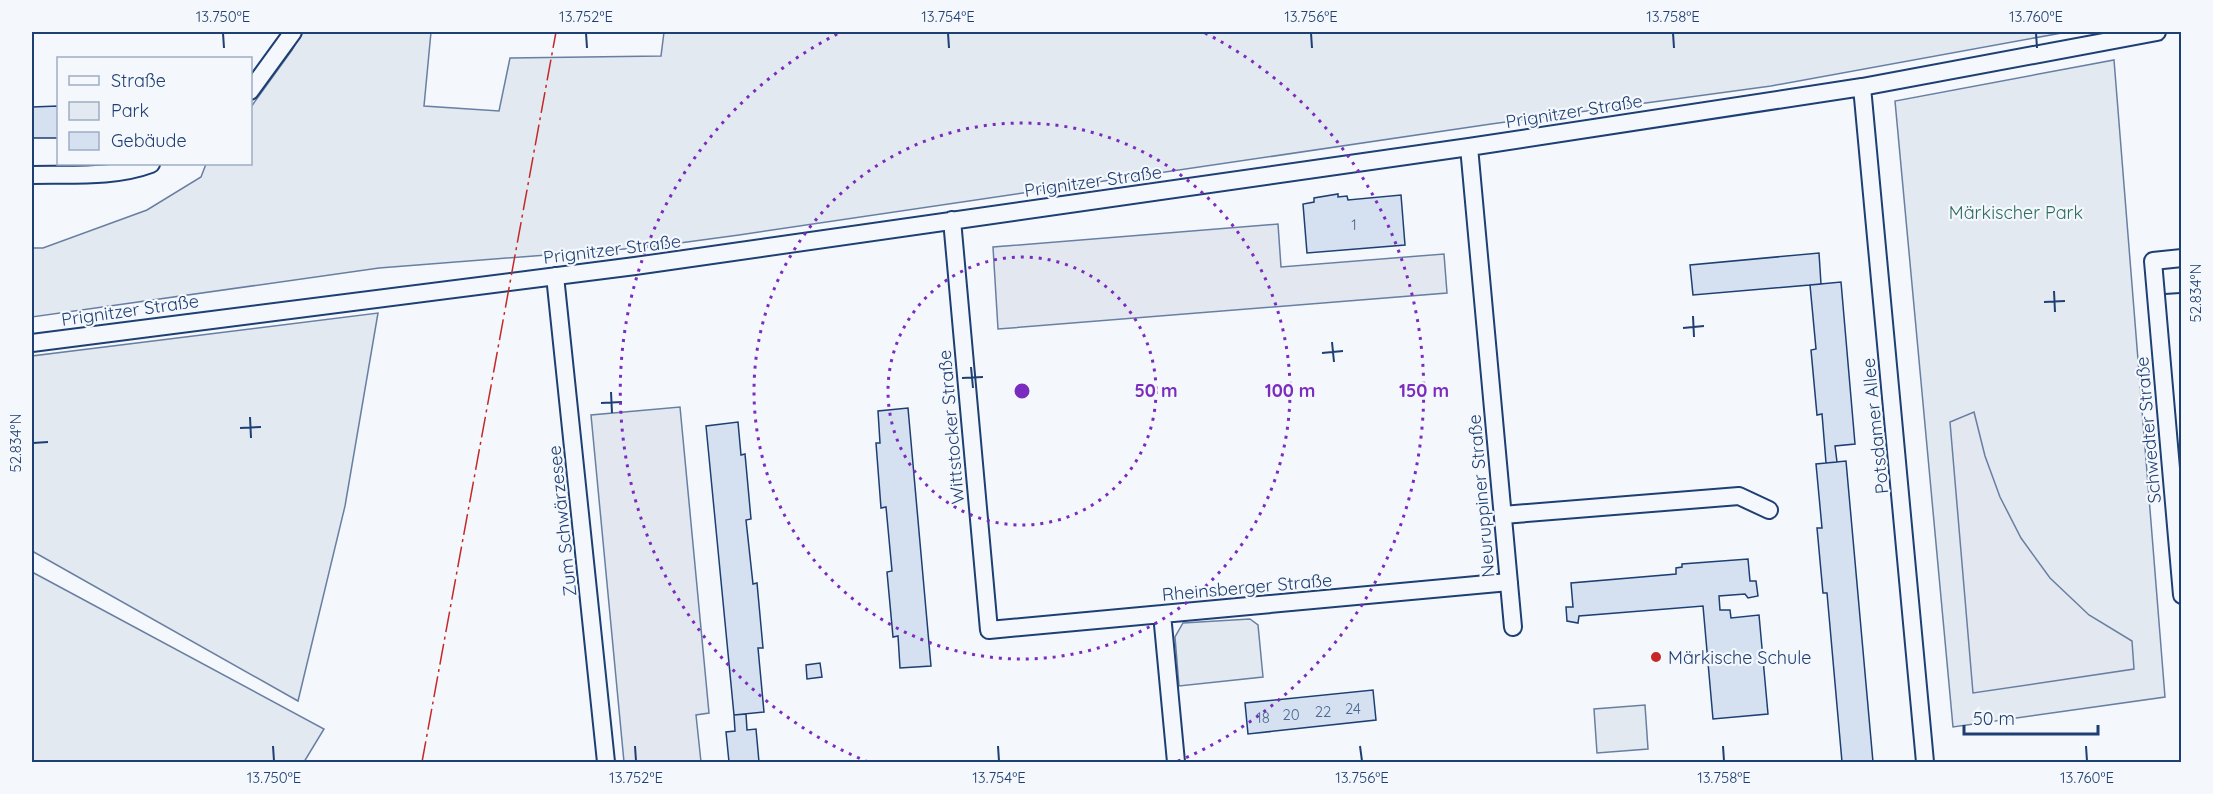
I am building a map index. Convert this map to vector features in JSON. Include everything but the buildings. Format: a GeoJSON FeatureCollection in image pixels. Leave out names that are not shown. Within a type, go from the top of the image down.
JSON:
{"type":"FeatureCollection","features":[{"type":"Feature","properties":{"kind":"street"},"geometry":{"type":"LineString","coordinates":[[252,88],[293,32]]}},
{"type":"Feature","properties":{"kind":"street","name":"Prignitzer Straße"},"geometry":{"type":"LineString","coordinates":[[32,343],[555,276],[1469,147],[1862,87],[2157,32]]}},
{"type":"Feature","properties":{"kind":"street","name":"Potsdamer Allee"},"geometry":{"type":"LineString","coordinates":[[1862,87],[1925,762]]}},
{"type":"Feature","properties":{"kind":"street","name":"Neuruppiner Straße"},"geometry":{"type":"LineString","coordinates":[[1469,147],[1513,627]]}},
{"type":"Feature","properties":{"kind":"street"},"geometry":{"type":"LineString","coordinates":[[32,175],[106,173],[148,165]]}},
{"type":"Feature","properties":{"kind":"street","name":"Wittstocker Straße"},"geometry":{"type":"LineString","coordinates":[[952,220],[989,630]]}},
{"type":"Feature","properties":{"kind":"street","name":"Schwedter Straße"},"geometry":{"type":"LineString","coordinates":[[2181,258],[2153,261],[2181,595]]}},
{"type":"Feature","properties":{"kind":"street","name":"Zum Schwärzesee"},"geometry":{"type":"LineString","coordinates":[[555,276],[606,762]]}},
{"type":"Feature","properties":{"kind":"street"},"geometry":{"type":"LineString","coordinates":[[1503,515],[1738,496],[1769,510]]}},
{"type":"Feature","properties":{"kind":"street","name":"Rheinsberger Straße"},"geometry":{"type":"LineString","coordinates":[[989,630],[1509,582]]}},
{"type":"Feature","properties":{"kind":"street"},"geometry":{"type":"LineString","coordinates":[[1162,614],[1176,762]]}},
{"type":"Feature","properties":{"kind":"green space"},"geometry":{"type":"Polygon","coordinates":[[[302,32],[431,32],[424,106],[499,111],[510,58],[661,56],[664,32],[2067,32],[1771,86],[1491,124],[739,235],[650,247],[379,268],[32,317],[32,248],[43,248],[147,210],[201,177],[206,165],[252,165],[252,106],[292,50],[302,32]]]}},
{"type":"Feature","properties":{"kind":"green space","name":"Märkischer Park"},"geometry":{"type":"Polygon","coordinates":[[[2114,60],[2165,697],[1953,727],[1895,101],[2114,60]]]}},
{"type":"Feature","properties":{"kind":"green space"},"geometry":{"type":"Polygon","coordinates":[[[378,313],[345,506],[298,701],[32,551],[32,356],[378,313]]]}},
{"type":"Feature","properties":{"kind":"green space"},"geometry":{"type":"Polygon","coordinates":[[[32,572],[324,729],[304,762],[32,762],[32,572]]]}},
{"type":"Feature","properties":{"kind":"green space"},"geometry":{"type":"Polygon","coordinates":[[[1250,619],[1258,625],[1263,677],[1179,686],[1175,637],[1183,623],[1250,619]]]}},
{"type":"Feature","properties":{"kind":"green space"},"geometry":{"type":"Polygon","coordinates":[[[1645,705],[1648,749],[1597,753],[1594,709],[1645,705]]]}},
{"type":"Feature","properties":{"kind":"shaded area"},"geometry":{"type":"Polygon","coordinates":[[[1278,224],[1281,267],[1444,254],[1447,293],[998,329],[993,247],[1278,224]]]}},
{"type":"Feature","properties":{"kind":"shaded area"},"geometry":{"type":"Polygon","coordinates":[[[680,407],[709,713],[696,715],[701,762],[624,762],[591,415],[680,407]]]}},
{"type":"Feature","properties":{"kind":"shaded area"},"geometry":{"type":"Polygon","coordinates":[[[1974,412],[1985,456],[2000,497],[2021,538],[2050,578],[2089,615],[2132,641],[2134,669],[1973,693],[1950,422],[1974,412]]]}},
{"type":"Feature","properties":{"kind":"power"},"geometry":{"type":"LineString","coordinates":[[422,762],[556,32]]}},
{"type":"Feature","properties":{"kind":"place","name":"Märkische Schule"},"geometry":{"type":"Point","coordinates":[1656,657]}}]}
